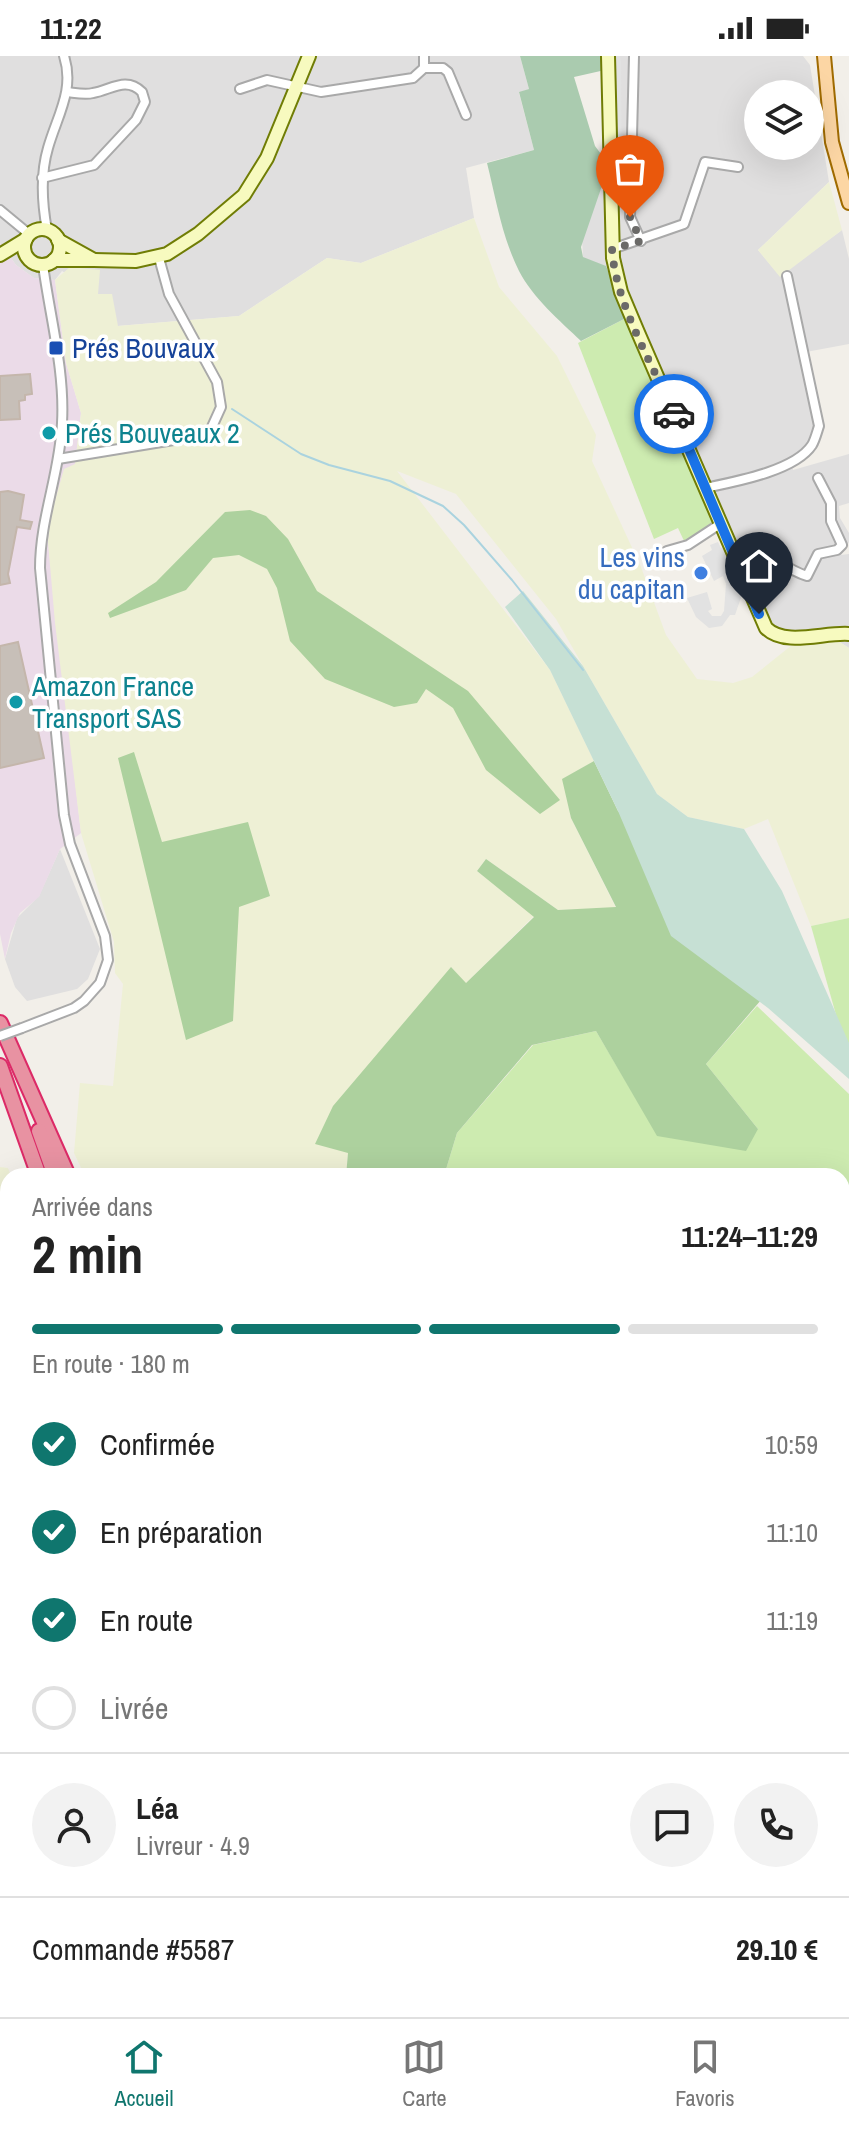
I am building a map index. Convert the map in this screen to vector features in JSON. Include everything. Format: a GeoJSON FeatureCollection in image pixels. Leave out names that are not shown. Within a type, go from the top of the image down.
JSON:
{"type":"FeatureCollection","features":[{"type":"Feature","properties":{"kind":"highway"},"geometry":{"type":"LineString","coordinates":[[0,1023],[52,1168]]}},
{"type":"Feature","properties":{"kind":"highway"},"geometry":{"type":"LineString","coordinates":[[0,1023],[64,1168]]}},
{"type":"Feature","properties":{"kind":"highway"},"geometry":{"type":"LineString","coordinates":[[0,1066],[36,1168]]}},
{"type":"Feature","properties":{"kind":"main road"},"geometry":{"type":"LineString","coordinates":[[815,56],[825,79]]}},
{"type":"Feature","properties":{"kind":"main road"},"geometry":{"type":"LineString","coordinates":[[824,56],[833,150],[849,203]]}},
{"type":"Feature","properties":{"kind":"main road"},"geometry":{"type":"LineString","coordinates":[[832,56],[849,193]]}},
{"type":"Feature","properties":{"kind":"street"},"geometry":{"type":"LineString","coordinates":[[0,255],[49,262],[159,258],[198,234],[244,195],[267,158],[309,56]]}},
{"type":"Feature","properties":{"kind":"street"},"geometry":{"type":"LineString","coordinates":[[424,56],[424,68]]}},
{"type":"Feature","properties":{"kind":"street"},"geometry":{"type":"LineString","coordinates":[[608,56],[611,79],[612,249],[621,292],[762,621],[771,632],[784,638],[830,632],[847,635]]}},
{"type":"Feature","properties":{"kind":"street"},"geometry":{"type":"LineString","coordinates":[[634,56],[630,217],[641,241]]}},
{"type":"Feature","properties":{"kind":"street"},"geometry":{"type":"LineString","coordinates":[[67,57],[67,92],[48,148],[42,178],[47,230],[58,240],[94,260]]}},
{"type":"Feature","properties":{"kind":"street"},"geometry":{"type":"LineString","coordinates":[[240,89],[267,80],[321,92],[413,78],[424,68],[436,67],[448,72],[466,115]]}},
{"type":"Feature","properties":{"kind":"street"},"geometry":{"type":"LineString","coordinates":[[42,178],[85,168],[100,161],[136,120],[145,102],[142,92],[129,85],[112,85],[92,94],[67,92]]}},
{"type":"Feature","properties":{"kind":"street"},"geometry":{"type":"LineString","coordinates":[[612,249],[676,229],[686,222],[705,162],[738,167]]}},
{"type":"Feature","properties":{"kind":"street"},"geometry":{"type":"LineString","coordinates":[[0,210],[28,236]]}},
{"type":"Feature","properties":{"kind":"street"},"geometry":{"type":"LineString","coordinates":[[0,255],[38,230],[47,230]]}},
{"type":"Feature","properties":{"kind":"street"},"geometry":{"type":"LineString","coordinates":[[28,236],[24,247],[28,259]]}},
{"type":"Feature","properties":{"kind":"street"},"geometry":{"type":"LineString","coordinates":[[0,1036],[74,1008],[84,1001],[100,983],[108,960],[105,936],[70,844],[64,815],[40,568],[40,537],[58,459],[62,398],[49,262],[59,251],[58,240]]}},
{"type":"Feature","properties":{"kind":"street"},"geometry":{"type":"LineString","coordinates":[[58,459],[204,435],[217,419],[221,407],[217,382],[169,294],[159,258]]}},
{"type":"Feature","properties":{"kind":"street"},"geometry":{"type":"LineString","coordinates":[[705,488],[742,480],[790,463],[812,446],[819,426],[818,416],[787,276]]}},
{"type":"Feature","properties":{"kind":"street"},"geometry":{"type":"LineString","coordinates":[[731,549],[746,546],[758,548],[791,571],[807,576],[818,554],[837,550],[842,545],[831,521],[831,503],[818,478]]}},
{"type":"Feature","properties":{"kind":"street"},"geometry":{"type":"LineString","coordinates":[[667,551],[688,545],[720,524]]}},
{"type":"Feature","properties":{"kind":"shaded area"},"geometry":{"type":"Polygon","coordinates":[[[0,56],[520,56],[529,89],[519,93],[534,150],[466,168],[474,218],[361,263],[327,258],[239,316],[117,326],[98,295],[62,271],[55,280],[34,278],[16,265],[0,243],[0,56]]]}},
{"type":"Feature","properties":{"kind":"shaded area"},"geometry":{"type":"Polygon","coordinates":[[[601,56],[803,56],[810,65],[812,80],[744,80],[744,160],[824,160],[824,151],[829,182],[758,250],[780,276],[842,230],[849,259],[849,344],[806,352],[823,427],[814,450],[792,465],[793,470],[849,454],[849,503],[839,506],[840,518],[849,533],[849,542],[841,555],[849,554],[849,648],[838,641],[814,639],[792,645],[773,639],[626,318],[583,257],[582,239],[605,177],[605,71],[601,56]]]}},
{"type":"Feature","properties":{"kind":"shaded area"},"geometry":{"type":"Polygon","coordinates":[[[613,56],[620,56],[621,62],[622,194],[615,194],[616,81],[613,56]]]}},
{"type":"Feature","properties":{"kind":"shaded area"},"geometry":{"type":"Polygon","coordinates":[[[0,243],[16,265],[34,278],[55,280],[66,363],[81,413],[75,464],[48,542],[81,833],[60,849],[39,897],[20,913],[5,959],[0,934],[0,243]]]}},
{"type":"Feature","properties":{"kind":"shaded area"},"geometry":{"type":"Polygon","coordinates":[[[718,542],[721,548],[727,546],[744,589],[735,615],[730,615],[722,626],[709,628],[696,617],[687,598],[707,592],[712,609],[708,611],[712,616],[721,616],[724,611],[726,584],[723,576],[714,581],[702,556],[712,550],[710,545],[718,542]]]}},
{"type":"Feature","properties":{"kind":"shaded area"},"geometry":{"type":"Polygon","coordinates":[[[60,849],[100,949],[88,979],[77,989],[27,1001],[15,987],[5,959],[17,918],[39,896],[60,849]]]}},
{"type":"Feature","properties":{"kind":"green space"},"geometry":{"type":"Polygon","coordinates":[[[520,56],[601,56],[605,70],[574,77],[595,146],[604,158],[605,177],[581,247],[583,257],[606,266],[626,318],[581,341],[539,300],[519,271],[504,231],[487,163],[534,150],[519,92],[529,89],[520,56]]]}},
{"type":"Feature","properties":{"kind":"green space"},"geometry":{"type":"Polygon","coordinates":[[[829,182],[842,230],[780,277],[758,250],[829,182]]]}},
{"type":"Feature","properties":{"kind":"green space"},"geometry":{"type":"Polygon","coordinates":[[[474,218],[499,287],[557,356],[596,435],[592,461],[641,567],[666,635],[697,679],[733,683],[752,677],[792,645],[814,639],[838,641],[849,648],[849,918],[811,926],[768,819],[744,829],[688,817],[657,794],[556,619],[456,494],[397,471],[550,670],[594,761],[563,779],[571,818],[616,908],[558,910],[486,859],[477,871],[534,916],[465,984],[452,968],[348,1153],[347,1168],[81,1168],[74,1153],[80,1083],[113,1086],[123,984],[115,973],[114,942],[81,833],[55,623],[48,542],[50,518],[64,469],[75,464],[81,413],[66,363],[55,280],[70,267],[100,270],[98,294],[112,294],[118,326],[239,316],[327,258],[361,263],[474,218]]]}},
{"type":"Feature","properties":{"kind":"green space"},"geometry":{"type":"Polygon","coordinates":[[[626,318],[668,414],[664,421],[669,437],[678,436],[714,522],[685,543],[678,528],[654,539],[578,343],[626,318]]]}},
{"type":"Feature","properties":{"kind":"green space"},"geometry":{"type":"Polygon","coordinates":[[[250,510],[266,516],[288,539],[317,591],[468,691],[560,800],[540,814],[486,770],[453,708],[426,689],[417,703],[394,707],[325,679],[290,641],[277,588],[267,569],[239,555],[213,558],[186,590],[110,618],[108,613],[156,582],[225,512],[250,510]]]}},
{"type":"Feature","properties":{"kind":"green space"},"geometry":{"type":"Polygon","coordinates":[[[523,591],[583,666],[657,794],[688,817],[744,829],[782,891],[849,1043],[849,1079],[768,1008],[671,936],[618,811],[550,670],[505,607],[523,591]]]}},
{"type":"Feature","properties":{"kind":"green space"},"geometry":{"type":"Polygon","coordinates":[[[134,752],[162,842],[248,822],[270,896],[239,907],[233,1021],[186,1040],[118,758],[134,752]]]}},
{"type":"Feature","properties":{"kind":"green space"},"geometry":{"type":"Polygon","coordinates":[[[594,761],[618,811],[780,978],[706,1064],[758,1129],[746,1151],[657,1136],[596,1031],[532,1045],[457,1133],[446,1168],[347,1168],[348,1153],[315,1144],[333,1106],[451,967],[466,983],[534,917],[477,871],[486,859],[558,910],[616,907],[571,818],[562,779],[594,761]]]}},
{"type":"Feature","properties":{"kind":"green space"},"geometry":{"type":"Polygon","coordinates":[[[849,918],[849,1061],[811,926],[849,918]]]}},
{"type":"Feature","properties":{"kind":"green space"},"geometry":{"type":"Polygon","coordinates":[[[757,1006],[849,1094],[849,1168],[446,1168],[457,1133],[533,1045],[596,1031],[658,1136],[758,1129],[706,1064],[757,1006]]]}},
{"type":"Feature","properties":{"kind":"building"},"geometry":{"type":"Polygon","coordinates":[[[30,374],[32,394],[25,395],[25,400],[19,401],[20,419],[0,420],[0,376],[30,374]]]}},
{"type":"Feature","properties":{"kind":"building"},"geometry":{"type":"Polygon","coordinates":[[[0,492],[24,495],[20,520],[32,522],[30,529],[17,527],[8,574],[10,583],[0,585],[0,492]]]}},
{"type":"Feature","properties":{"kind":"building","name":"Amazon France Transport SAS"},"geometry":{"type":"Polygon","coordinates":[[[18,642],[44,758],[0,768],[0,646],[18,642]]]}},
{"type":"Feature","properties":{"kind":"waterway"},"geometry":{"type":"LineString","coordinates":[[232,409],[301,454],[390,481],[443,506],[464,525],[512,580],[583,670]]}},
{"type":"Feature","properties":{"kind":"way so far"},"geometry":{"type":"LineString","coordinates":[[630,217],[641,241],[612,249],[613,258],[621,292],[674,414]]}},
{"type":"Feature","properties":{"kind":"place","name":"Prés Bouvaux"},"geometry":{"type":"Point","coordinates":[56,348]}},
{"type":"Feature","properties":{"kind":"place","name":"Prés Bouveaux 2"},"geometry":{"type":"Point","coordinates":[49,433]}},
{"type":"Feature","properties":{"kind":"place","name":"Les vins du capitan"},"geometry":{"type":"Point","coordinates":[701,573]}},
{"type":"Feature","properties":{"kind":"place","name":"Amazon France Transport SAS"},"geometry":{"type":"Point","coordinates":[16,702]}},
{"type":"Feature","properties":{"kind":"route"},"geometry":{"type":"LineString","coordinates":[[674,414],[759,614]]}}]}
